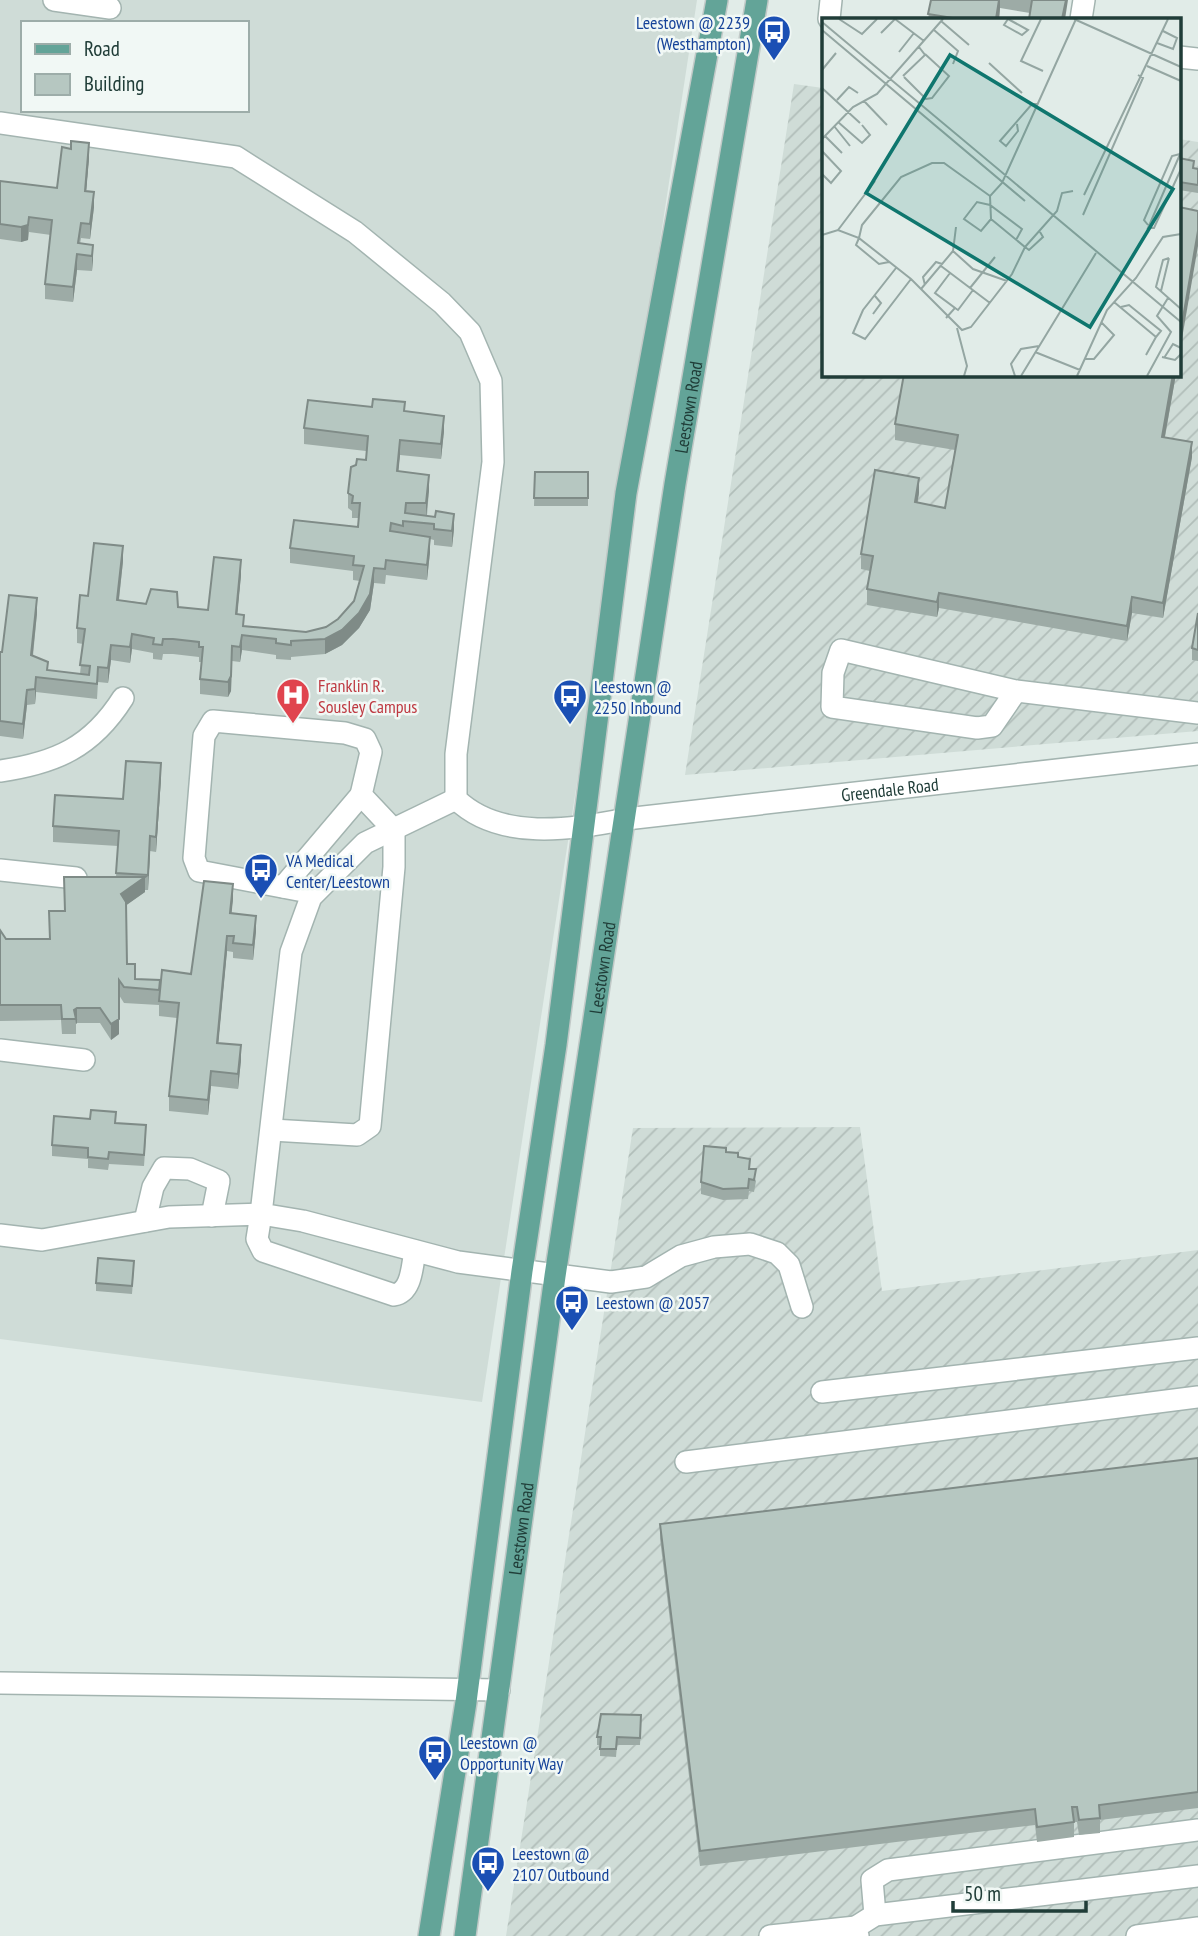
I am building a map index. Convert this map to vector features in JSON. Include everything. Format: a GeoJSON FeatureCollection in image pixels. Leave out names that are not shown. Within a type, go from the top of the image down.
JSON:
{"type":"FeatureCollection","features":[{"type":"Feature","properties":{"kind":"main road","name":"Leestown Road"},"geometry":{"type":"LineString","coordinates":[[429,1936],[468,1688],[522,1271],[556,1045],[626,493],[717,0]]}},
{"type":"Feature","properties":{"kind":"main road","name":"Leestown Road"},"geometry":{"type":"LineString","coordinates":[[464,1936],[555,1276],[676,484],[757,0]]}},
{"type":"Feature","properties":{"kind":"street"},"geometry":{"type":"LineString","coordinates":[[54,0],[110,8]]}},
{"type":"Feature","properties":{"kind":"street"},"geometry":{"type":"LineString","coordinates":[[829,18],[831,0]]}},
{"type":"Feature","properties":{"kind":"street"},"geometry":{"type":"LineString","coordinates":[[1081,18],[1084,0]]}},
{"type":"Feature","properties":{"kind":"street"},"geometry":{"type":"LineString","coordinates":[[1180,57],[1198,59]]}},
{"type":"Feature","properties":{"kind":"street"},"geometry":{"type":"LineString","coordinates":[[0,123],[236,157],[355,232],[442,303],[470,332],[491,381],[492,462],[456,754],[456,799],[365,843],[314,893],[290,952],[272,1130],[257,1239],[263,1251],[387,1293],[402,1294],[407,1287],[415,1251]]}},
{"type":"Feature","properties":{"kind":"street"},"geometry":{"type":"LineString","coordinates":[[1016,691],[992,726],[977,728],[832,707],[832,674],[841,650],[1016,691],[1198,713]]}},
{"type":"Feature","properties":{"kind":"street"},"geometry":{"type":"LineString","coordinates":[[0,771],[59,758],[84,744],[112,715],[123,698]]}},
{"type":"Feature","properties":{"kind":"street"},"geometry":{"type":"LineString","coordinates":[[283,887],[361,795],[371,752],[365,739],[345,733],[213,721],[204,736],[194,858],[199,871],[314,893]]}},
{"type":"Feature","properties":{"kind":"street","name":"Greendale Road"},"geometry":{"type":"LineString","coordinates":[[456,799],[471,813],[492,822],[539,828],[584,827],[626,819],[1198,754]]}},
{"type":"Feature","properties":{"kind":"street"},"geometry":{"type":"LineString","coordinates":[[272,1130],[357,1135],[370,1126],[394,867],[394,830],[361,795]]}},
{"type":"Feature","properties":{"kind":"street"},"geometry":{"type":"LineString","coordinates":[[0,870],[76,878]]}},
{"type":"Feature","properties":{"kind":"street"},"geometry":{"type":"LineString","coordinates":[[0,1050],[84,1060]]}},
{"type":"Feature","properties":{"kind":"street"},"geometry":{"type":"LineString","coordinates":[[145,1221],[152,1187],[164,1168],[190,1169],[219,1181],[212,1216]]}},
{"type":"Feature","properties":{"kind":"street"},"geometry":{"type":"LineString","coordinates":[[0,1235],[42,1240],[169,1217],[261,1214],[303,1220],[415,1251],[522,1271],[611,1282],[646,1277],[681,1256],[714,1247],[750,1244],[778,1253],[789,1265],[802,1307]]}},
{"type":"Feature","properties":{"kind":"street"},"geometry":{"type":"LineString","coordinates":[[822,1392],[1198,1348]]}},
{"type":"Feature","properties":{"kind":"street"},"geometry":{"type":"LineString","coordinates":[[686,1462],[1198,1396]]}},
{"type":"Feature","properties":{"kind":"street"},"geometry":{"type":"LineString","coordinates":[[0,1684],[499,1690]]}},
{"type":"Feature","properties":{"kind":"street"},"geometry":{"type":"LineString","coordinates":[[875,1915],[872,1880],[888,1870],[1198,1830]]}},
{"type":"Feature","properties":{"kind":"street"},"geometry":{"type":"LineString","coordinates":[[770,1936],[857,1931],[875,1915],[1198,1876]]}},
{"type":"Feature","properties":{"kind":"street"},"geometry":{"type":"LineString","coordinates":[[1137,1936],[1198,1928]]}},
{"type":"Feature","properties":{"kind":"shaded area","name":"Franklin R. Sousley Campus"},"geometry":{"type":"Polygon","coordinates":[[[0,0],[697,0],[482,1402],[0,1339],[0,0]]]}},
{"type":"Feature","properties":{"kind":"shaded area"},"geometry":{"type":"Polygon","coordinates":[[[794,84],[822,88],[822,376],[1180,376],[1180,139],[1198,142],[1198,731],[685,775],[794,84]]]}},
{"type":"Feature","properties":{"kind":"shaded area"},"geometry":{"type":"Polygon","coordinates":[[[860,1127],[882,1291],[1198,1250],[1198,1936],[506,1936],[633,1128],[860,1127]]]}},
{"type":"Feature","properties":{"kind":"building"},"geometry":{"type":"Polygon","coordinates":[[[931,0],[999,0],[996,18],[953,18],[928,14],[931,0]]]}},
{"type":"Feature","properties":{"kind":"building"},"geometry":{"type":"Polygon","coordinates":[[[1032,0],[1066,0],[1062,18],[1029,18],[1032,0]]]}},
{"type":"Feature","properties":{"kind":"building"},"geometry":{"type":"Polygon","coordinates":[[[71,141],[89,143],[85,191],[94,192],[90,224],[81,223],[78,243],[93,245],[92,256],[77,254],[73,287],[45,284],[52,220],[29,217],[28,225],[21,227],[0,224],[0,181],[57,188],[62,147],[71,149],[71,141]]]}},
{"type":"Feature","properties":{"kind":"building"},"geometry":{"type":"Polygon","coordinates":[[[1180,158],[1194,161],[1193,168],[1198,169],[1198,185],[1180,182],[1180,158]]]}},
{"type":"Feature","properties":{"kind":"building"},"geometry":{"type":"Polygon","coordinates":[[[1180,207],[1198,211],[1198,231],[1180,335],[1180,207]]]}},
{"type":"Feature","properties":{"kind":"building"},"geometry":{"type":"Polygon","coordinates":[[[904,376],[1173,376],[1162,437],[1192,442],[1163,603],[1132,597],[1127,626],[939,593],[937,602],[867,589],[873,556],[861,554],[875,470],[919,478],[915,502],[945,508],[958,435],[895,424],[904,376]]]}},
{"type":"Feature","properties":{"kind":"building"},"geometry":{"type":"Polygon","coordinates":[[[373,399],[405,402],[404,411],[444,416],[441,444],[400,440],[397,471],[429,475],[426,503],[406,503],[405,513],[435,517],[436,511],[454,514],[452,531],[434,529],[434,524],[403,521],[403,526],[391,523],[390,531],[430,537],[427,565],[386,560],[385,569],[374,568],[370,594],[359,613],[342,630],[325,639],[291,641],[291,645],[276,643],[276,639],[242,635],[240,647],[232,646],[231,676],[228,682],[200,679],[203,647],[199,647],[199,642],[163,639],[162,645],[153,644],[154,638],[132,634],[130,647],[111,645],[108,668],[98,667],[97,684],[36,677],[35,689],[27,690],[23,724],[0,721],[0,652],[9,595],[37,598],[31,655],[48,662],[47,670],[89,675],[90,666],[80,665],[85,629],[77,628],[80,595],[88,596],[94,543],[123,546],[117,600],[146,604],[151,589],[177,592],[178,607],[208,610],[214,557],[241,560],[236,614],[244,615],[243,626],[306,632],[326,627],[338,619],[354,601],[364,566],[353,565],[354,556],[290,548],[294,520],[358,527],[360,503],[352,503],[353,496],[348,493],[351,467],[356,465],[357,459],[366,460],[368,436],[304,428],[308,400],[372,407],[373,399]]]}},
{"type":"Feature","properties":{"kind":"building"},"geometry":{"type":"Polygon","coordinates":[[[535,472],[588,472],[588,498],[534,498],[535,472]]]}},
{"type":"Feature","properties":{"kind":"building"},"geometry":{"type":"Polygon","coordinates":[[[1198,613],[1198,650],[1192,648],[1198,613]]]}},
{"type":"Feature","properties":{"kind":"building"},"geometry":{"type":"Polygon","coordinates":[[[126,761],[161,763],[156,837],[150,836],[148,875],[116,873],[119,831],[53,826],[55,795],[123,799],[126,761]]]}},
{"type":"Feature","properties":{"kind":"building"},"geometry":{"type":"Polygon","coordinates":[[[64,877],[145,877],[121,894],[126,902],[127,964],[135,964],[135,979],[160,980],[159,990],[124,987],[119,980],[119,1019],[111,1024],[100,1008],[77,1008],[74,1010],[76,1019],[62,1019],[61,1005],[0,1005],[0,930],[6,939],[50,939],[49,911],[65,911],[64,877]]]}},
{"type":"Feature","properties":{"kind":"building"},"geometry":{"type":"Polygon","coordinates":[[[204,881],[233,884],[230,913],[256,916],[253,945],[233,943],[234,936],[227,936],[217,1043],[241,1045],[238,1074],[211,1071],[208,1100],[169,1096],[179,1003],[159,1001],[162,970],[191,974],[204,881]]]}},
{"type":"Feature","properties":{"kind":"building"},"geometry":{"type":"Polygon","coordinates":[[[91,1110],[116,1112],[115,1123],[146,1125],[144,1155],[109,1152],[108,1159],[88,1157],[88,1148],[52,1145],[54,1116],[90,1119],[91,1110]]]}},
{"type":"Feature","properties":{"kind":"building"},"geometry":{"type":"Polygon","coordinates":[[[704,1146],[726,1148],[726,1152],[738,1153],[738,1157],[750,1159],[749,1169],[756,1169],[754,1180],[749,1179],[748,1188],[723,1189],[701,1182],[704,1146]]]}},
{"type":"Feature","properties":{"kind":"building"},"geometry":{"type":"Polygon","coordinates":[[[98,1258],[134,1261],[132,1286],[96,1283],[98,1258]]]}},
{"type":"Feature","properties":{"kind":"building"},"geometry":{"type":"Polygon","coordinates":[[[1198,1458],[1198,1792],[1099,1805],[1100,1818],[1079,1820],[1077,1807],[1072,1807],[1074,1822],[1037,1827],[1035,1809],[700,1851],[660,1524],[1198,1458]]]}},
{"type":"Feature","properties":{"kind":"building"},"geometry":{"type":"Polygon","coordinates":[[[601,1714],[641,1715],[640,1738],[617,1737],[616,1749],[600,1749],[601,1737],[597,1737],[601,1714]]]}},
{"type":"Feature","properties":{"kind":"place","name":"Leestown @ 2239 (Westhampton)"},"geometry":{"type":"Point","coordinates":[774,62]}},
{"type":"Feature","properties":{"kind":"place","name":"Franklin R. Sousley Campus"},"geometry":{"type":"Point","coordinates":[293,725]}},
{"type":"Feature","properties":{"kind":"place","name":"Leestown @ 2250 Inbound"},"geometry":{"type":"Point","coordinates":[570,726]}},
{"type":"Feature","properties":{"kind":"place","name":"VA Medical Center/Leestown"},"geometry":{"type":"Point","coordinates":[261,900]}},
{"type":"Feature","properties":{"kind":"place","name":"Leestown @ 2057"},"geometry":{"type":"Point","coordinates":[572,1332]}},
{"type":"Feature","properties":{"kind":"place","name":"Leestown @ Opportunity Way"},"geometry":{"type":"Point","coordinates":[435,1782]}},
{"type":"Feature","properties":{"kind":"place","name":"Leestown @ 2107 Outbound"},"geometry":{"type":"Point","coordinates":[488,1893]}}]}
